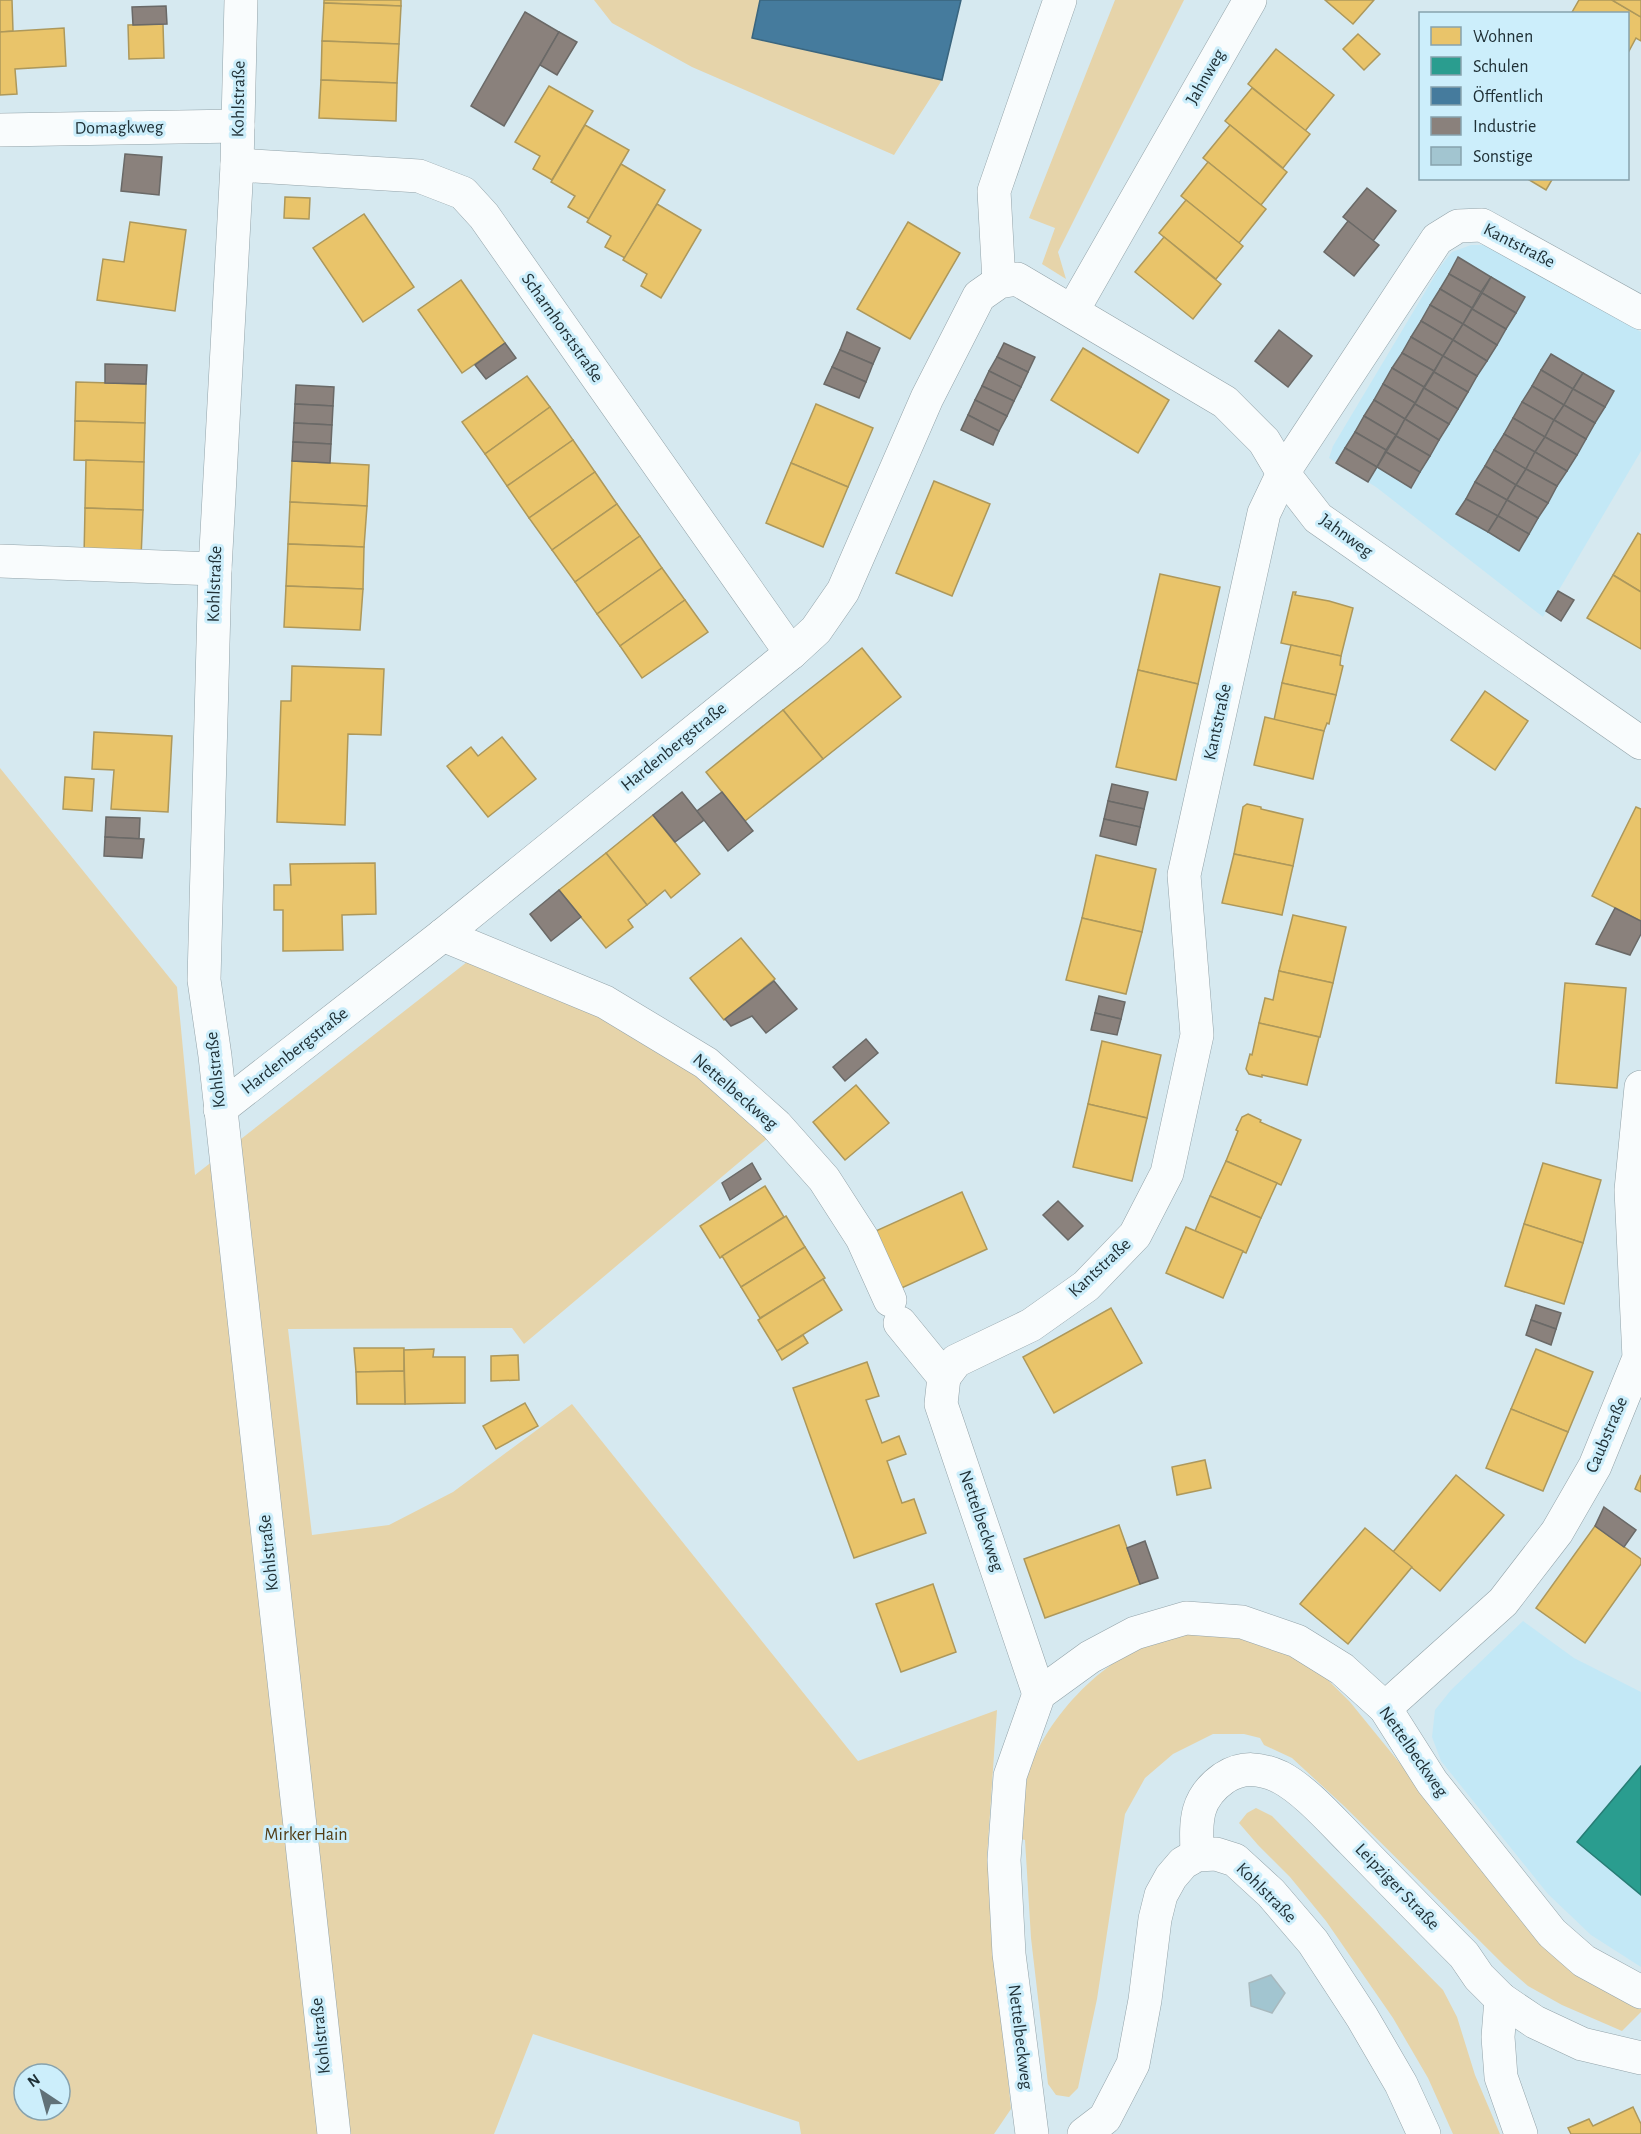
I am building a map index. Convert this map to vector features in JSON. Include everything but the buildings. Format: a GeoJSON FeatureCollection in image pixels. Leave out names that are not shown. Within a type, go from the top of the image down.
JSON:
{"type":"FeatureCollection","features":[{"type":"Feature","properties":{"kind":"street","name":"Kohlstraße"},"geometry":{"type":"LineString","coordinates":[[241,0],[237,165],[215,569],[204,980],[215,1056],[333,2134]]}},
{"type":"Feature","properties":{"kind":"street"},"geometry":{"type":"LineString","coordinates":[[999,282],[994,191],[1060,0]]}},
{"type":"Feature","properties":{"kind":"street","name":"Jahnweg"},"geometry":{"type":"LineString","coordinates":[[1073,310],[1250,0]]}},
{"type":"Feature","properties":{"kind":"street","name":"Domagkweg"},"geometry":{"type":"LineString","coordinates":[[0,130],[238,126]]}},
{"type":"Feature","properties":{"kind":"street","name":"Scharnhorststraße"},"geometry":{"type":"LineString","coordinates":[[237,165],[419,176],[463,193],[484,216],[791,653]]}},
{"type":"Feature","properties":{"kind":"street","name":"Kantstraße"},"geometry":{"type":"LineString","coordinates":[[944,1377],[956,1361],[1031,1325],[1086,1286],[1135,1235],[1167,1173],[1197,1035],[1184,874],[1264,513],[1283,473],[1437,239],[1458,226],[1482,225],[1641,313]]}},
{"type":"Feature","properties":{"kind":"street","name":"Jahnweg"},"geometry":{"type":"LineString","coordinates":[[999,282],[1017,279],[1073,310],[1225,402],[1264,441],[1283,473],[1318,518],[1641,742]]}},
{"type":"Feature","properties":{"kind":"street","name":"Hardenbergstraße"},"geometry":{"type":"LineString","coordinates":[[220,1109],[443,935],[791,653],[816,630],[843,591],[927,398],[979,296],[999,282]]}},
{"type":"Feature","properties":{"kind":"street"},"geometry":{"type":"LineString","coordinates":[[0,561],[215,569]]}},
{"type":"Feature","properties":{"kind":"street","name":"Nettelbeckweg"},"geometry":{"type":"LineString","coordinates":[[443,935],[605,1002],[706,1063],[776,1125],[824,1179],[862,1238],[895,1312],[944,1377],[941,1404],[1039,1694]]}},
{"type":"Feature","properties":{"kind":"street","name":"Caubstraße"},"geometry":{"type":"LineString","coordinates":[[1385,1708],[1503,1602],[1557,1532],[1595,1466],[1639,1359],[1631,1190],[1641,1087]]}},
{"type":"Feature","properties":{"kind":"street","name":"Nettelbeckweg"},"geometry":{"type":"LineString","coordinates":[[1032,2134],[1009,1954],[1004,1860],[1010,1776],[1039,1694],[1090,1657],[1135,1633],[1186,1618],[1242,1622],[1296,1641],[1342,1670],[1385,1708],[1432,1782],[1552,1933],[1584,1961],[1641,1992]]}},
{"type":"Feature","properties":{"kind":"street","name":"Leipziger Straße"},"geometry":{"type":"LineString","coordinates":[[1197,1855],[1196,1818],[1202,1802],[1213,1786],[1230,1775],[1248,1768],[1282,1778],[1314,1803],[1464,1955],[1479,1977],[1501,2000],[1535,2022],[1582,2044],[1641,2058]]}},
{"type":"Feature","properties":{"kind":"street","name":"Kohlstraße"},"geometry":{"type":"LineString","coordinates":[[1197,1855],[1216,1854],[1235,1860],[1271,1893],[1312,1942],[1362,2017],[1401,2084],[1424,2134]]}},
{"type":"Feature","properties":{"kind":"street"},"geometry":{"type":"LineString","coordinates":[[1100,2129],[1133,2064],[1145,2000],[1155,1919],[1161,1895],[1171,1877],[1184,1863],[1197,1855]]}},
{"type":"Feature","properties":{"kind":"street"},"geometry":{"type":"LineString","coordinates":[[1501,2000],[1498,2037],[1501,2077],[1521,2134]]}},
{"type":"Feature","properties":{"kind":"shaded area"},"geometry":{"type":"Polygon","coordinates":[[[1471,245],[1490,245],[1507,252],[1641,332],[1641,451],[1543,617],[1376,487],[1329,458],[1333,446],[1440,267],[1452,252],[1471,245]]]}},
{"type":"Feature","properties":{"kind":"shaded area"},"geometry":{"type":"Polygon","coordinates":[[[1523,1621],[1574,1658],[1641,1692],[1641,1967],[1591,1935],[1548,1894],[1441,1761],[1432,1737],[1435,1710],[1451,1690],[1523,1621]]]}},
{"type":"Feature","properties":{"kind":"green space"},"geometry":{"type":"Polygon","coordinates":[[[594,0],[760,0],[752,38],[942,80],[894,155],[692,67],[612,23],[594,0]]]}},
{"type":"Feature","properties":{"kind":"green space"},"geometry":{"type":"Polygon","coordinates":[[[1115,0],[1184,0],[1058,252],[1066,279],[1042,264],[1055,228],[1029,218],[1115,0]]]}},
{"type":"Feature","properties":{"kind":"green space","name":"Mirker Hain"},"geometry":{"type":"Polygon","coordinates":[[[0,768],[177,987],[195,1175],[467,962],[601,1013],[699,1070],[769,1137],[524,1344],[512,1328],[288,1329],[312,1535],[389,1525],[453,1492],[572,1404],[858,1761],[997,1710],[987,1858],[1011,2109],[994,2134],[801,2134],[799,2122],[533,2034],[494,2134],[0,2134],[0,768]]]}},
{"type":"Feature","properties":{"kind":"green space"},"geometry":{"type":"Polygon","coordinates":[[[1196,1633],[1242,1635],[1279,1649],[1317,1669],[1350,1702],[1543,1939],[1641,2005],[1641,2012],[1622,2031],[1562,2005],[1528,1986],[1292,1758],[1264,1745],[1260,1738],[1244,1734],[1213,1734],[1173,1754],[1145,1778],[1125,1814],[1097,1999],[1078,2088],[1069,2097],[1056,2095],[1048,2084],[1031,1938],[1025,1840],[1018,1838],[1026,1783],[1044,1738],[1076,1696],[1096,1677],[1138,1648],[1164,1639],[1196,1633]]]}},
{"type":"Feature","properties":{"kind":"green space"},"geometry":{"type":"Polygon","coordinates":[[[1256,1808],[1272,1816],[1443,1990],[1457,2017],[1475,2075],[1500,2134],[1453,2134],[1428,2078],[1393,2018],[1326,1921],[1290,1877],[1239,1823],[1247,1813],[1256,1808]]]}}]}
